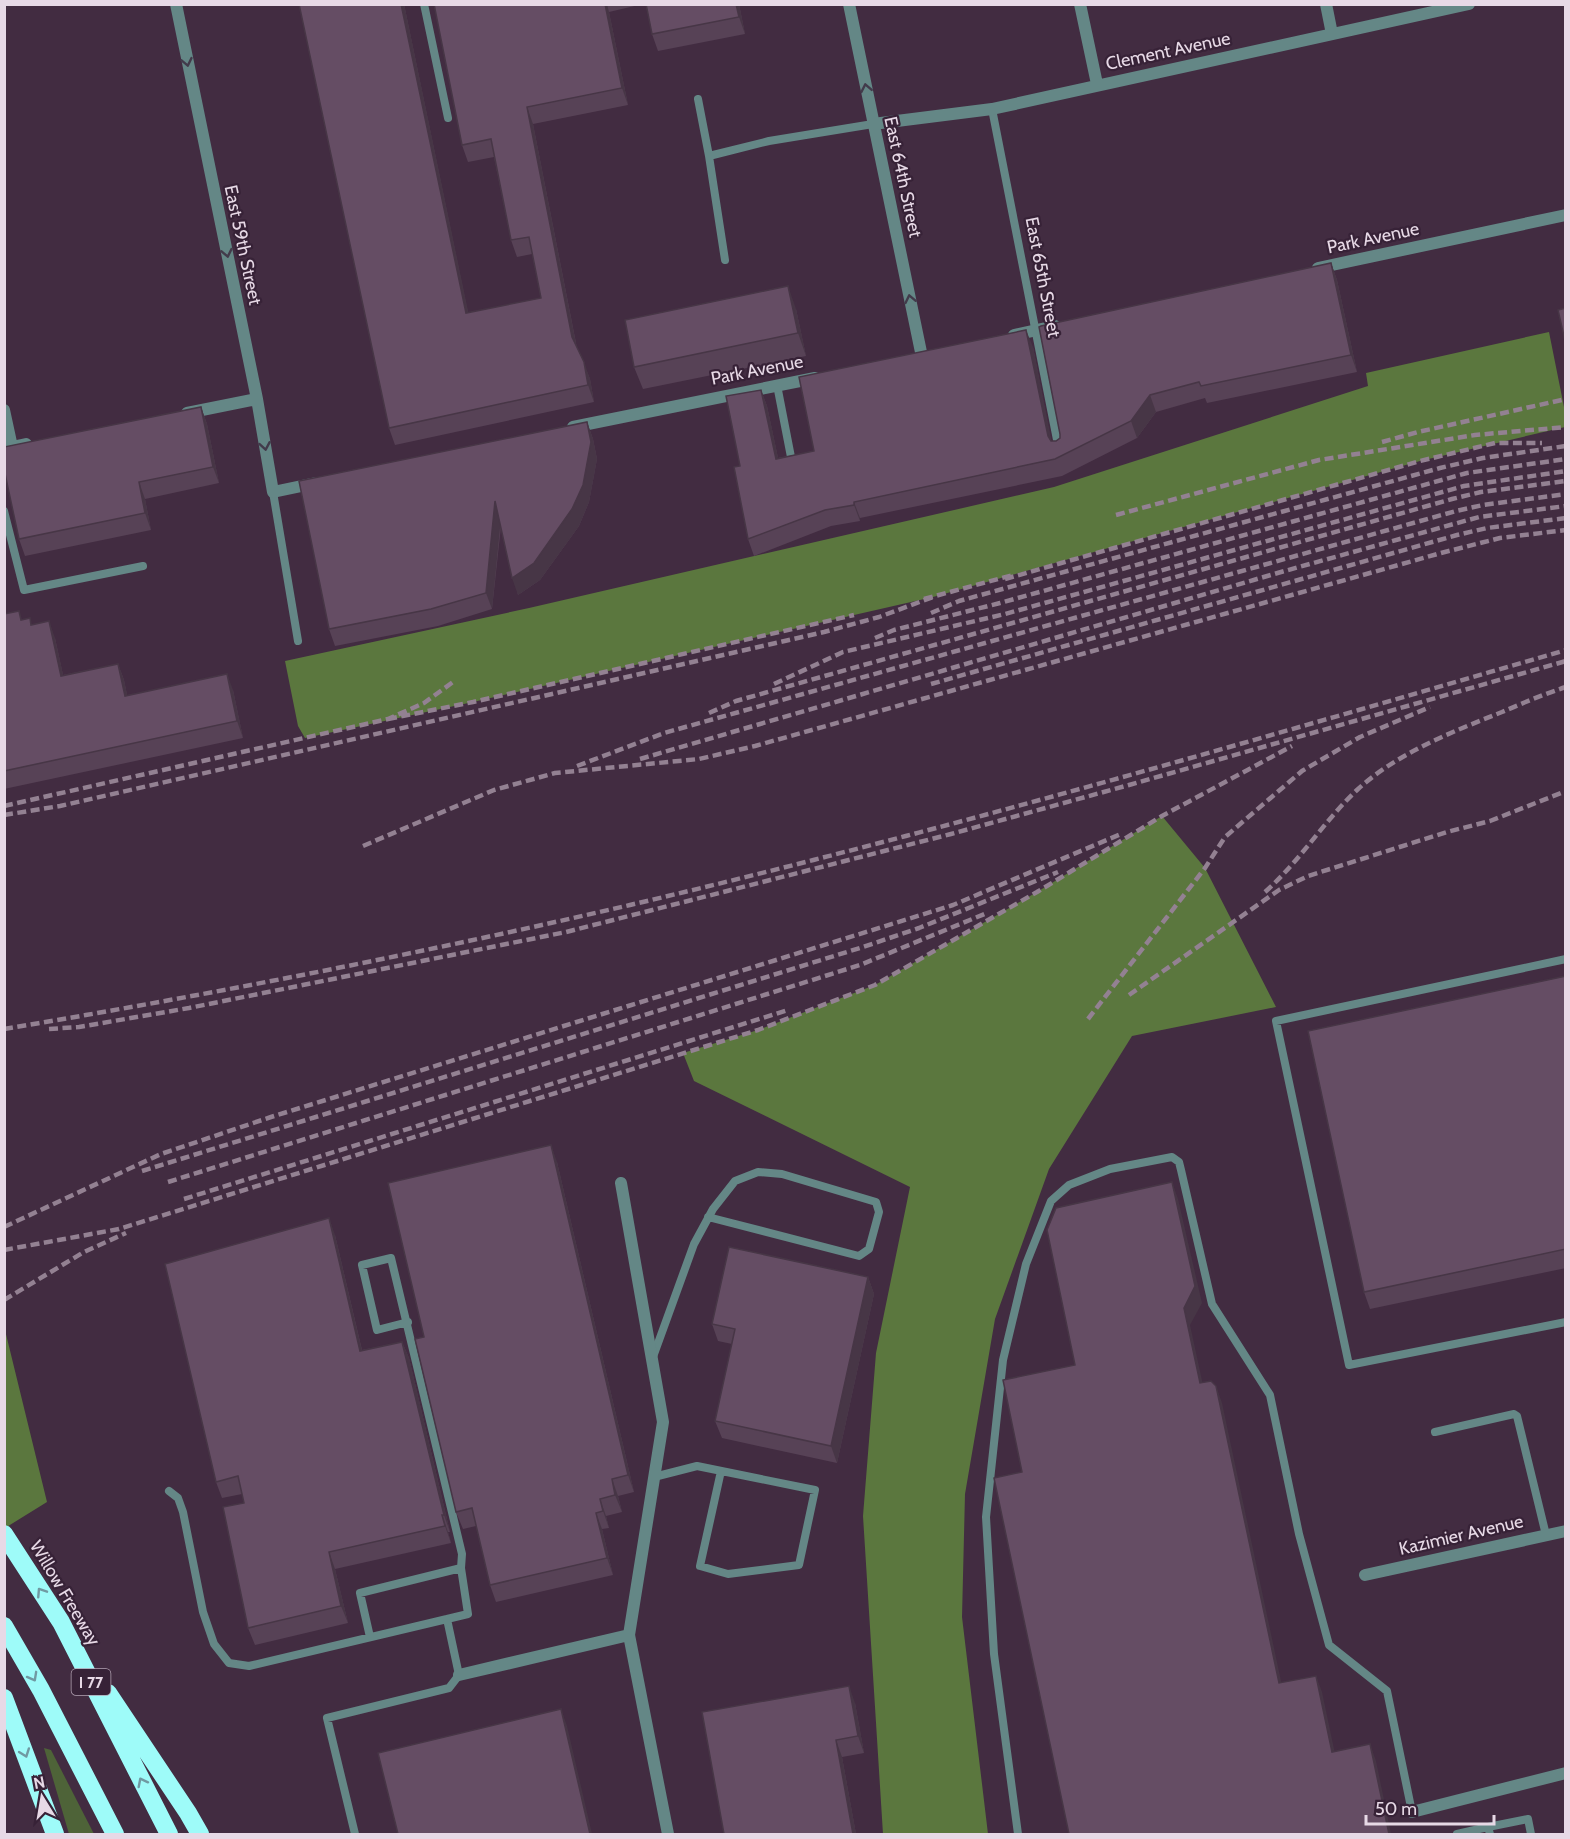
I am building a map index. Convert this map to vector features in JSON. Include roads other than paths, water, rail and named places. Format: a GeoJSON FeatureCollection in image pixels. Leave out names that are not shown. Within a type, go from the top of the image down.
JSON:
{"type":"FeatureCollection","features":[{"type":"Feature","properties":{"kind":"highway","name":"Willow Freeway"},"geometry":{"type":"LineString","coordinates":[[4,1534],[61,1622],[169,1834]]}},
{"type":"Feature","properties":{"kind":"highway"},"geometry":{"type":"LineString","coordinates":[[61,1622],[200,1834]]}},
{"type":"Feature","properties":{"kind":"highway","name":"I 77"},"geometry":{"type":"LineString","coordinates":[[4,1626],[41,1690],[115,1834]]}},
{"type":"Feature","properties":{"kind":"highway"},"geometry":{"type":"LineString","coordinates":[[4,1698],[55,1834]]}},
{"type":"Feature","properties":{"kind":"street","name":"East 59th Street"},"geometry":{"type":"LineString","coordinates":[[176,4],[257,399],[273,492]]}},
{"type":"Feature","properties":{"kind":"street","name":"East 64th Street"},"geometry":{"type":"LineString","coordinates":[[849,4],[922,356]]}},
{"type":"Feature","properties":{"kind":"street"},"geometry":{"type":"LineString","coordinates":[[1080,4],[1098,84]]}},
{"type":"Feature","properties":{"kind":"street"},"geometry":{"type":"LineString","coordinates":[[1326,4],[1332,34]]}},
{"type":"Feature","properties":{"kind":"street","name":"Clement Avenue"},"geometry":{"type":"LineString","coordinates":[[873,124],[992,109],[1469,4]]}},
{"type":"Feature","properties":{"kind":"street","name":"Park Avenue"},"geometry":{"type":"LineString","coordinates":[[1301,272],[1566,215]]}},
{"type":"Feature","properties":{"kind":"street"},"geometry":{"type":"LineString","coordinates":[[1003,338],[1071,322]]}},
{"type":"Feature","properties":{"kind":"street","name":"Park Avenue"},"geometry":{"type":"LineString","coordinates":[[559,430],[829,375]]}},
{"type":"Feature","properties":{"kind":"street"},"geometry":{"type":"LineString","coordinates":[[171,416],[257,399]]}},
{"type":"Feature","properties":{"kind":"street"},"geometry":{"type":"LineString","coordinates":[[4,410],[12,447],[34,442]]}},
{"type":"Feature","properties":{"kind":"street"},"geometry":{"type":"LineString","coordinates":[[273,492],[324,481]]}},
{"type":"Feature","properties":{"kind":"street"},"geometry":{"type":"LineString","coordinates":[[621,1184],[663,1422],[629,1635],[668,1834]]}},
{"type":"Feature","properties":{"kind":"street","name":"Kazimier Avenue"},"geometry":{"type":"LineString","coordinates":[[1365,1575],[1566,1531]]}},
{"type":"Feature","properties":{"kind":"street"},"geometry":{"type":"LineString","coordinates":[[459,1675],[629,1635]]}},
{"type":"Feature","properties":{"kind":"street"},"geometry":{"type":"LineString","coordinates":[[1412,1812],[1566,1773]]}},
{"type":"Feature","properties":{"kind":"lane"},"geometry":{"type":"LineString","coordinates":[[424,4],[448,118]]}},
{"type":"Feature","properties":{"kind":"lane"},"geometry":{"type":"LineString","coordinates":[[699,99],[725,260]]}},
{"type":"Feature","properties":{"kind":"lane","name":"East 65th Street"},"geometry":{"type":"LineString","coordinates":[[992,109],[1060,452]]}},
{"type":"Feature","properties":{"kind":"lane"},"geometry":{"type":"LineString","coordinates":[[709,156],[769,141],[873,124]]}},
{"type":"Feature","properties":{"kind":"lane"},"geometry":{"type":"LineString","coordinates":[[777,385],[791,457]]}},
{"type":"Feature","properties":{"kind":"lane"},"geometry":{"type":"LineString","coordinates":[[273,492],[298,641]]}},
{"type":"Feature","properties":{"kind":"lane"},"geometry":{"type":"LineString","coordinates":[[4,511],[24,590],[143,566]]}},
{"type":"Feature","properties":{"kind":"lane"},"geometry":{"type":"LineString","coordinates":[[1566,959],[1276,1021],[1349,1365],[1566,1322]]}},
{"type":"Feature","properties":{"kind":"lane"},"geometry":{"type":"LineString","coordinates":[[1018,1834],[994,1654],[986,1517],[1003,1360],[1026,1264],[1050,1201],[1069,1185],[1110,1169],[1172,1157],[1179,1162],[1212,1304],[1270,1395],[1299,1534],[1329,1645],[1387,1691],[1412,1812]]}},
{"type":"Feature","properties":{"kind":"lane"},"geometry":{"type":"LineString","coordinates":[[652,1360],[694,1244],[708,1217],[735,1181],[758,1172],[782,1174],[876,1202],[879,1212],[869,1249],[859,1256],[708,1217]]}},
{"type":"Feature","properties":{"kind":"lane"},"geometry":{"type":"LineString","coordinates":[[170,1491],[178,1498],[183,1512],[203,1612],[210,1634],[228,1664],[249,1665],[468,1614],[461,1568],[462,1554],[408,1323],[391,1258],[362,1265],[377,1330],[408,1323]]}},
{"type":"Feature","properties":{"kind":"lane"},"geometry":{"type":"LineString","coordinates":[[1435,1432],[1514,1414],[1517,1416],[1546,1535]]}},
{"type":"Feature","properties":{"kind":"lane"},"geometry":{"type":"LineString","coordinates":[[654,1477],[697,1466],[814,1490],[799,1565],[728,1574],[700,1566],[721,1471]]}},
{"type":"Feature","properties":{"kind":"lane"},"geometry":{"type":"LineString","coordinates":[[370,1637],[360,1593],[461,1568]]}},
{"type":"Feature","properties":{"kind":"lane"},"geometry":{"type":"LineString","coordinates":[[355,1834],[327,1718],[449,1688],[459,1675],[447,1619]]}},
{"type":"Feature","properties":{"kind":"lane"},"geometry":{"type":"LineString","coordinates":[[1456,1834],[1489,1831],[1528,1819],[1531,1834]]}},
{"type":"Feature","properties":{"kind":"railway"},"geometry":{"type":"LineString","coordinates":[[1382,442],[1566,399]]}},
{"type":"Feature","properties":{"kind":"railway"},"geometry":{"type":"LineString","coordinates":[[1116,515],[1319,460],[1475,435],[1566,427]]}},
{"type":"Feature","properties":{"kind":"railway"},"geometry":{"type":"LineString","coordinates":[[1005,579],[1420,461],[1495,443],[1542,443]]}},
{"type":"Feature","properties":{"kind":"railway"},"geometry":{"type":"LineString","coordinates":[[931,613],[959,601],[1440,468],[1483,458],[1566,446]]}},
{"type":"Feature","properties":{"kind":"railway"},"geometry":{"type":"LineString","coordinates":[[875,638],[894,630],[1000,603],[1467,473],[1566,459]]}},
{"type":"Feature","properties":{"kind":"railway"},"geometry":{"type":"LineString","coordinates":[[774,684],[843,652],[1005,614],[1464,486],[1566,471]]}},
{"type":"Feature","properties":{"kind":"railway"},"geometry":{"type":"LineString","coordinates":[[709,713],[736,701],[1452,499],[1481,492],[1566,481]]}},
{"type":"Feature","properties":{"kind":"railway"},"geometry":{"type":"LineString","coordinates":[[577,766],[664,733],[1456,511],[1483,505],[1566,494]]}},
{"type":"Feature","properties":{"kind":"railway"},"geometry":{"type":"LineString","coordinates":[[640,759],[1281,572],[1479,517],[1566,506]]}},
{"type":"Feature","properties":{"kind":"railway"},"geometry":{"type":"LineString","coordinates":[[931,684],[1457,535],[1487,528],[1566,518]]}},
{"type":"Feature","properties":{"kind":"railway"},"geometry":{"type":"LineString","coordinates":[[363,846],[494,790],[555,773],[699,759],[755,746],[1441,553],[1500,538],[1566,530]]}},
{"type":"Feature","properties":{"kind":"railway"},"geometry":{"type":"LineString","coordinates":[[924,599],[1013,575]]}},
{"type":"Feature","properties":{"kind":"railway"},"geometry":{"type":"LineString","coordinates":[[4,815],[60,806],[824,632],[879,617],[933,597]]}},
{"type":"Feature","properties":{"kind":"railway"},"geometry":{"type":"LineString","coordinates":[[388,719],[473,702],[854,615]]}},
{"type":"Feature","properties":{"kind":"railway"},"geometry":{"type":"LineString","coordinates":[[4,1029],[240,987],[630,905],[983,816],[1566,650]]}},
{"type":"Feature","properties":{"kind":"railway"},"geometry":{"type":"LineString","coordinates":[[49,1029],[79,1027],[189,1008],[566,932],[951,834],[1566,661]]}},
{"type":"Feature","properties":{"kind":"railway"},"geometry":{"type":"LineString","coordinates":[[4,806],[388,719],[424,703],[453,682]]}},
{"type":"Feature","properties":{"kind":"railway"},"geometry":{"type":"LineString","coordinates":[[1265,892],[1290,867],[1345,802],[1390,765],[1407,754],[1445,736],[1566,687]]}},
{"type":"Feature","properties":{"kind":"railway"},"geometry":{"type":"LineString","coordinates":[[1088,1019],[1205,868],[1225,837],[1302,771],[1360,737],[1430,707]]}},
{"type":"Feature","properties":{"kind":"railway"},"geometry":{"type":"LineString","coordinates":[[4,1250],[119,1229],[758,1030],[875,985],[1037,892],[1162,816],[1292,746]]}},
{"type":"Feature","properties":{"kind":"railway"},"geometry":{"type":"LineString","coordinates":[[1129,995],[1279,890],[1308,876],[1447,832],[1490,821],[1566,791]]}},
{"type":"Feature","properties":{"kind":"railway"},"geometry":{"type":"LineString","coordinates":[[4,1227],[161,1154],[271,1117],[953,905],[1121,834]]}},
{"type":"Feature","properties":{"kind":"railway"},"geometry":{"type":"LineString","coordinates":[[142,1171],[863,947],[919,928],[1058,872]]}},
{"type":"Feature","properties":{"kind":"railway"},"geometry":{"type":"LineString","coordinates":[[168,1182],[860,965],[987,913]]}},
{"type":"Feature","properties":{"kind":"railway"},"geometry":{"type":"LineString","coordinates":[[184,1199],[788,1010]]}},
{"type":"Feature","properties":{"kind":"railway"},"geometry":{"type":"LineString","coordinates":[[4,1300],[84,1252],[126,1233]]}}]}
